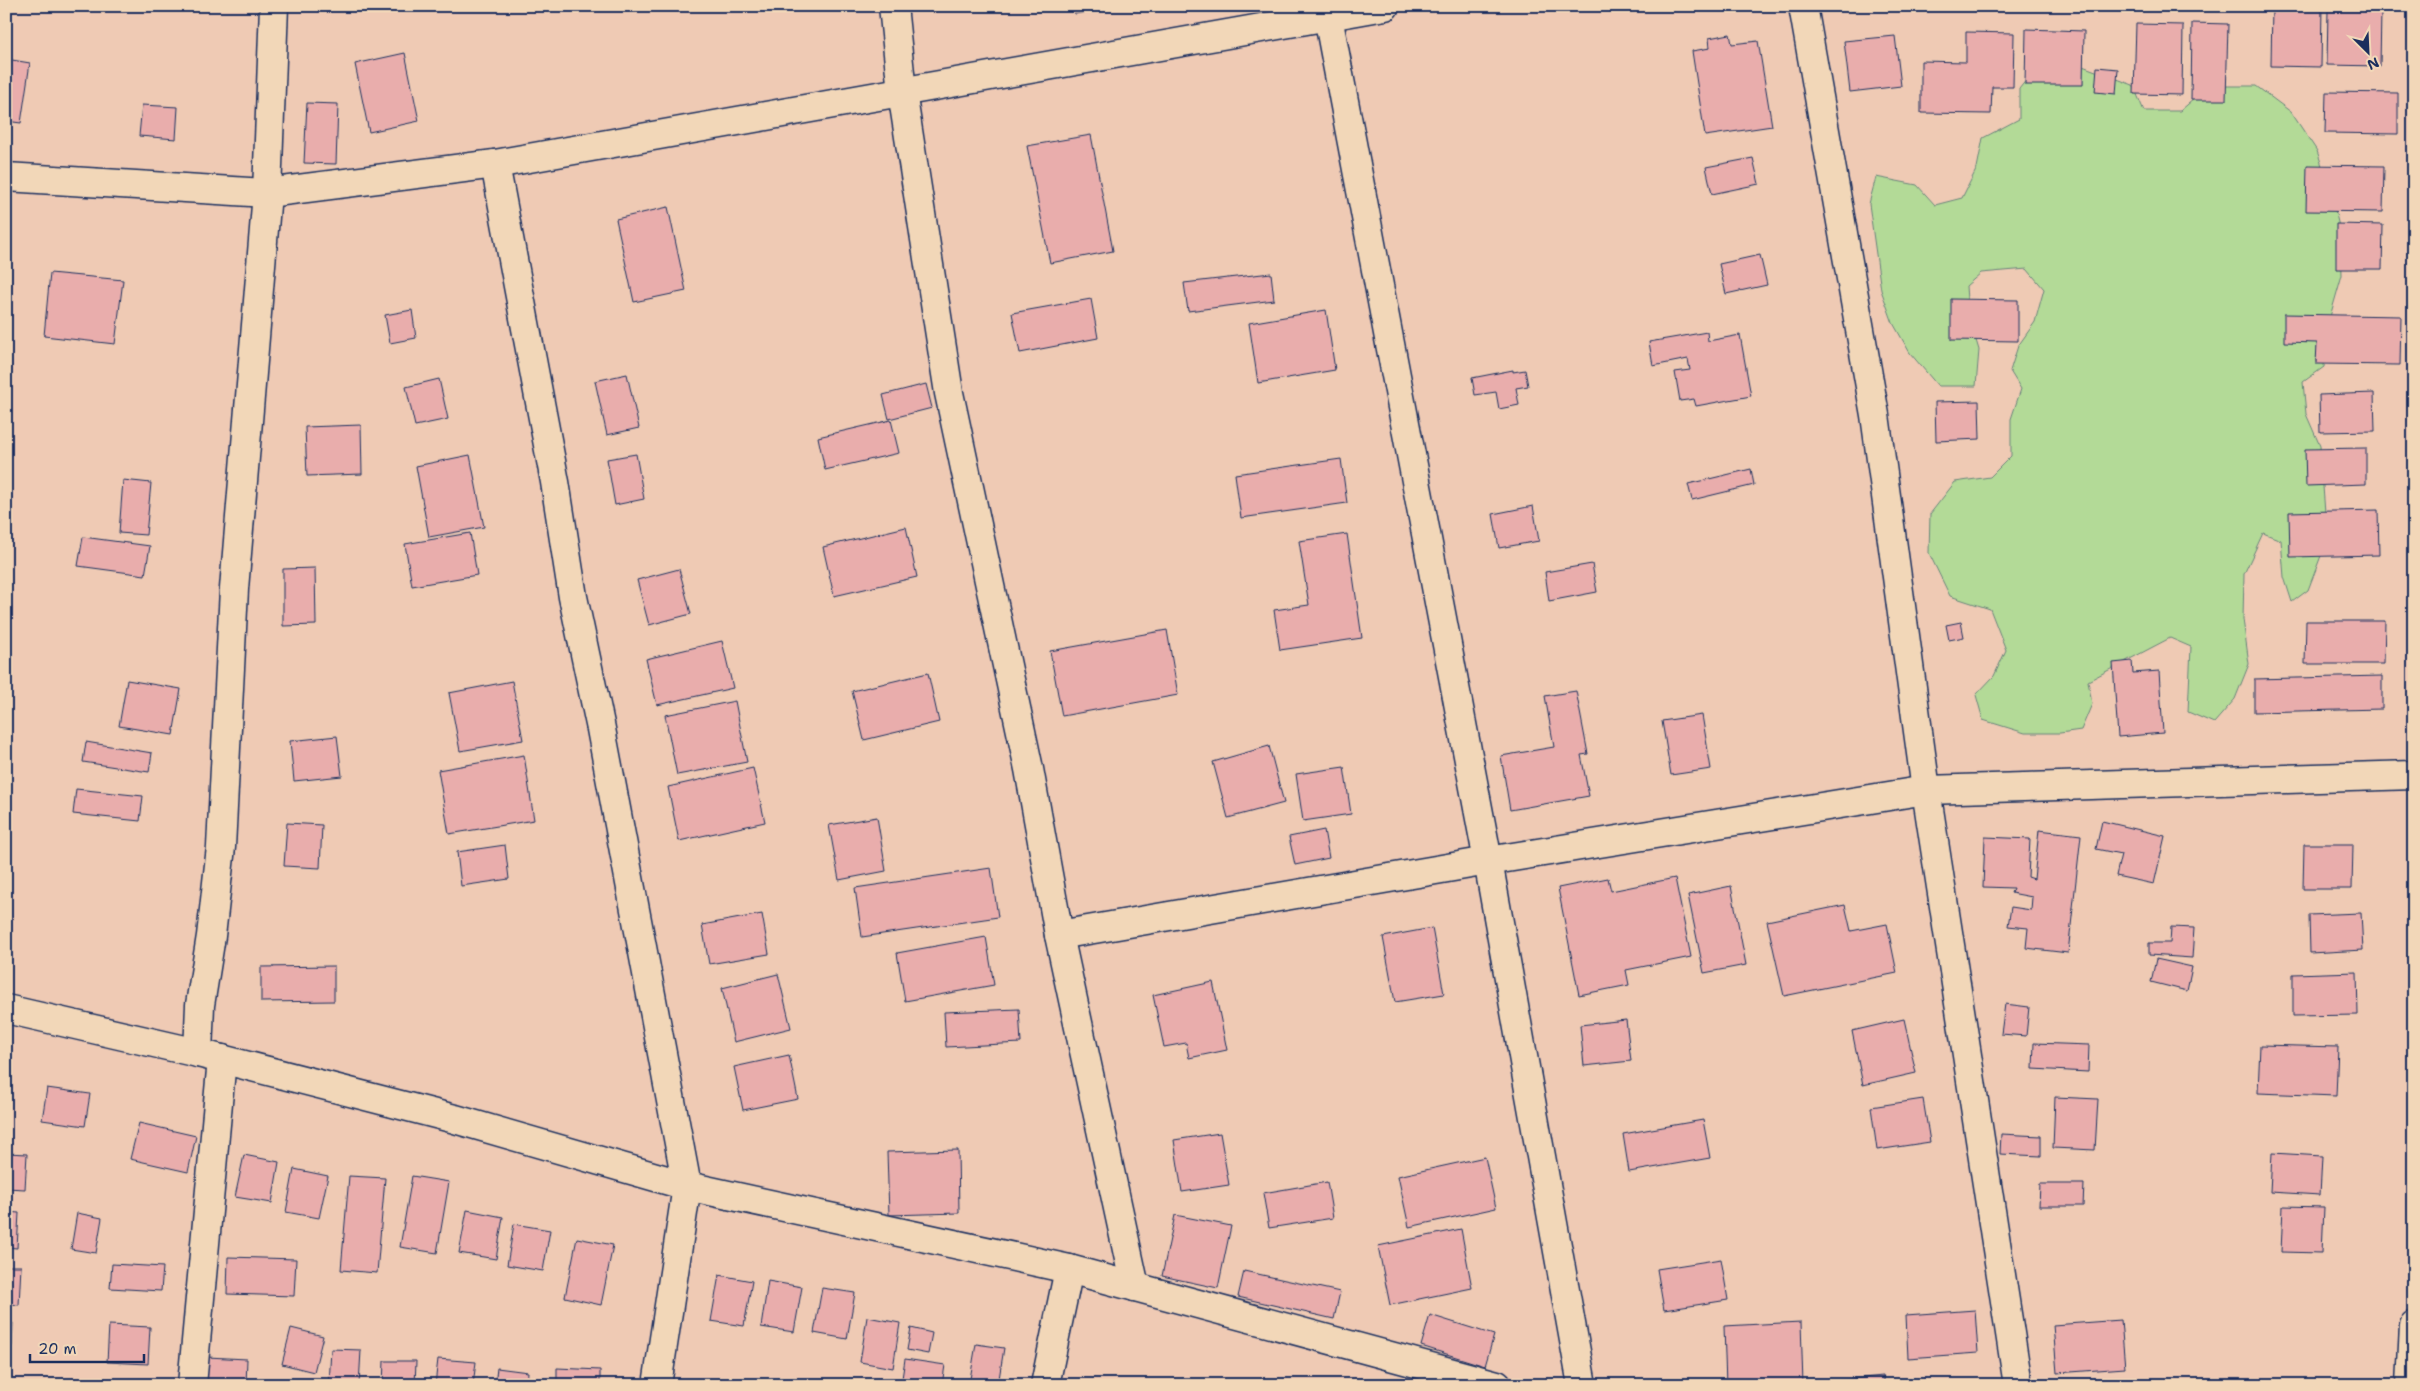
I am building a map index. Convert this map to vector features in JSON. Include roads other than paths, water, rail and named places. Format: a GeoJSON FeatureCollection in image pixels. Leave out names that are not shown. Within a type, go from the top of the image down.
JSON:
{"type":"FeatureCollection","features":[{"type":"Feature","properties":{"kind":"street"},"geometry":{"type":"LineString","coordinates":[[192,1385],[210,1056],[200,1005],[211,936],[221,847],[234,589],[267,193],[274,6]]}},
{"type":"Feature","properties":{"kind":"street"},"geometry":{"type":"LineString","coordinates":[[892,6],[902,92],[949,393],[1029,769],[1059,935],[1135,1287]]}},
{"type":"Feature","properties":{"kind":"street"},"geometry":{"type":"LineString","coordinates":[[6,177],[267,193],[495,164],[902,92],[1327,11],[1385,6]]}},
{"type":"Feature","properties":{"kind":"street"},"geometry":{"type":"LineString","coordinates":[[1803,6],[1875,415],[1926,790],[2018,1385]]}},
{"type":"Feature","properties":{"kind":"street"},"geometry":{"type":"LineString","coordinates":[[1327,11],[1488,861],[1582,1385]]}},
{"type":"Feature","properties":{"kind":"street"},"geometry":{"type":"LineString","coordinates":[[495,164],[555,482],[574,597],[687,1186],[657,1385]]}},
{"type":"Feature","properties":{"kind":"street"},"geometry":{"type":"LineString","coordinates":[[1059,935],[1488,861],[1926,790],[2414,775]]}},
{"type":"Feature","properties":{"kind":"street"},"geometry":{"type":"LineString","coordinates":[[6,1009],[210,1056],[455,1119],[687,1186],[1069,1269],[1481,1383]]}},
{"type":"Feature","properties":{"kind":"street"},"geometry":{"type":"LineString","coordinates":[[1045,1385],[1069,1269]]}},
{"type":"Feature","properties":{"kind":"street"},"geometry":{"type":"LineString","coordinates":[[2411,1385],[2414,1325]]}}]}
